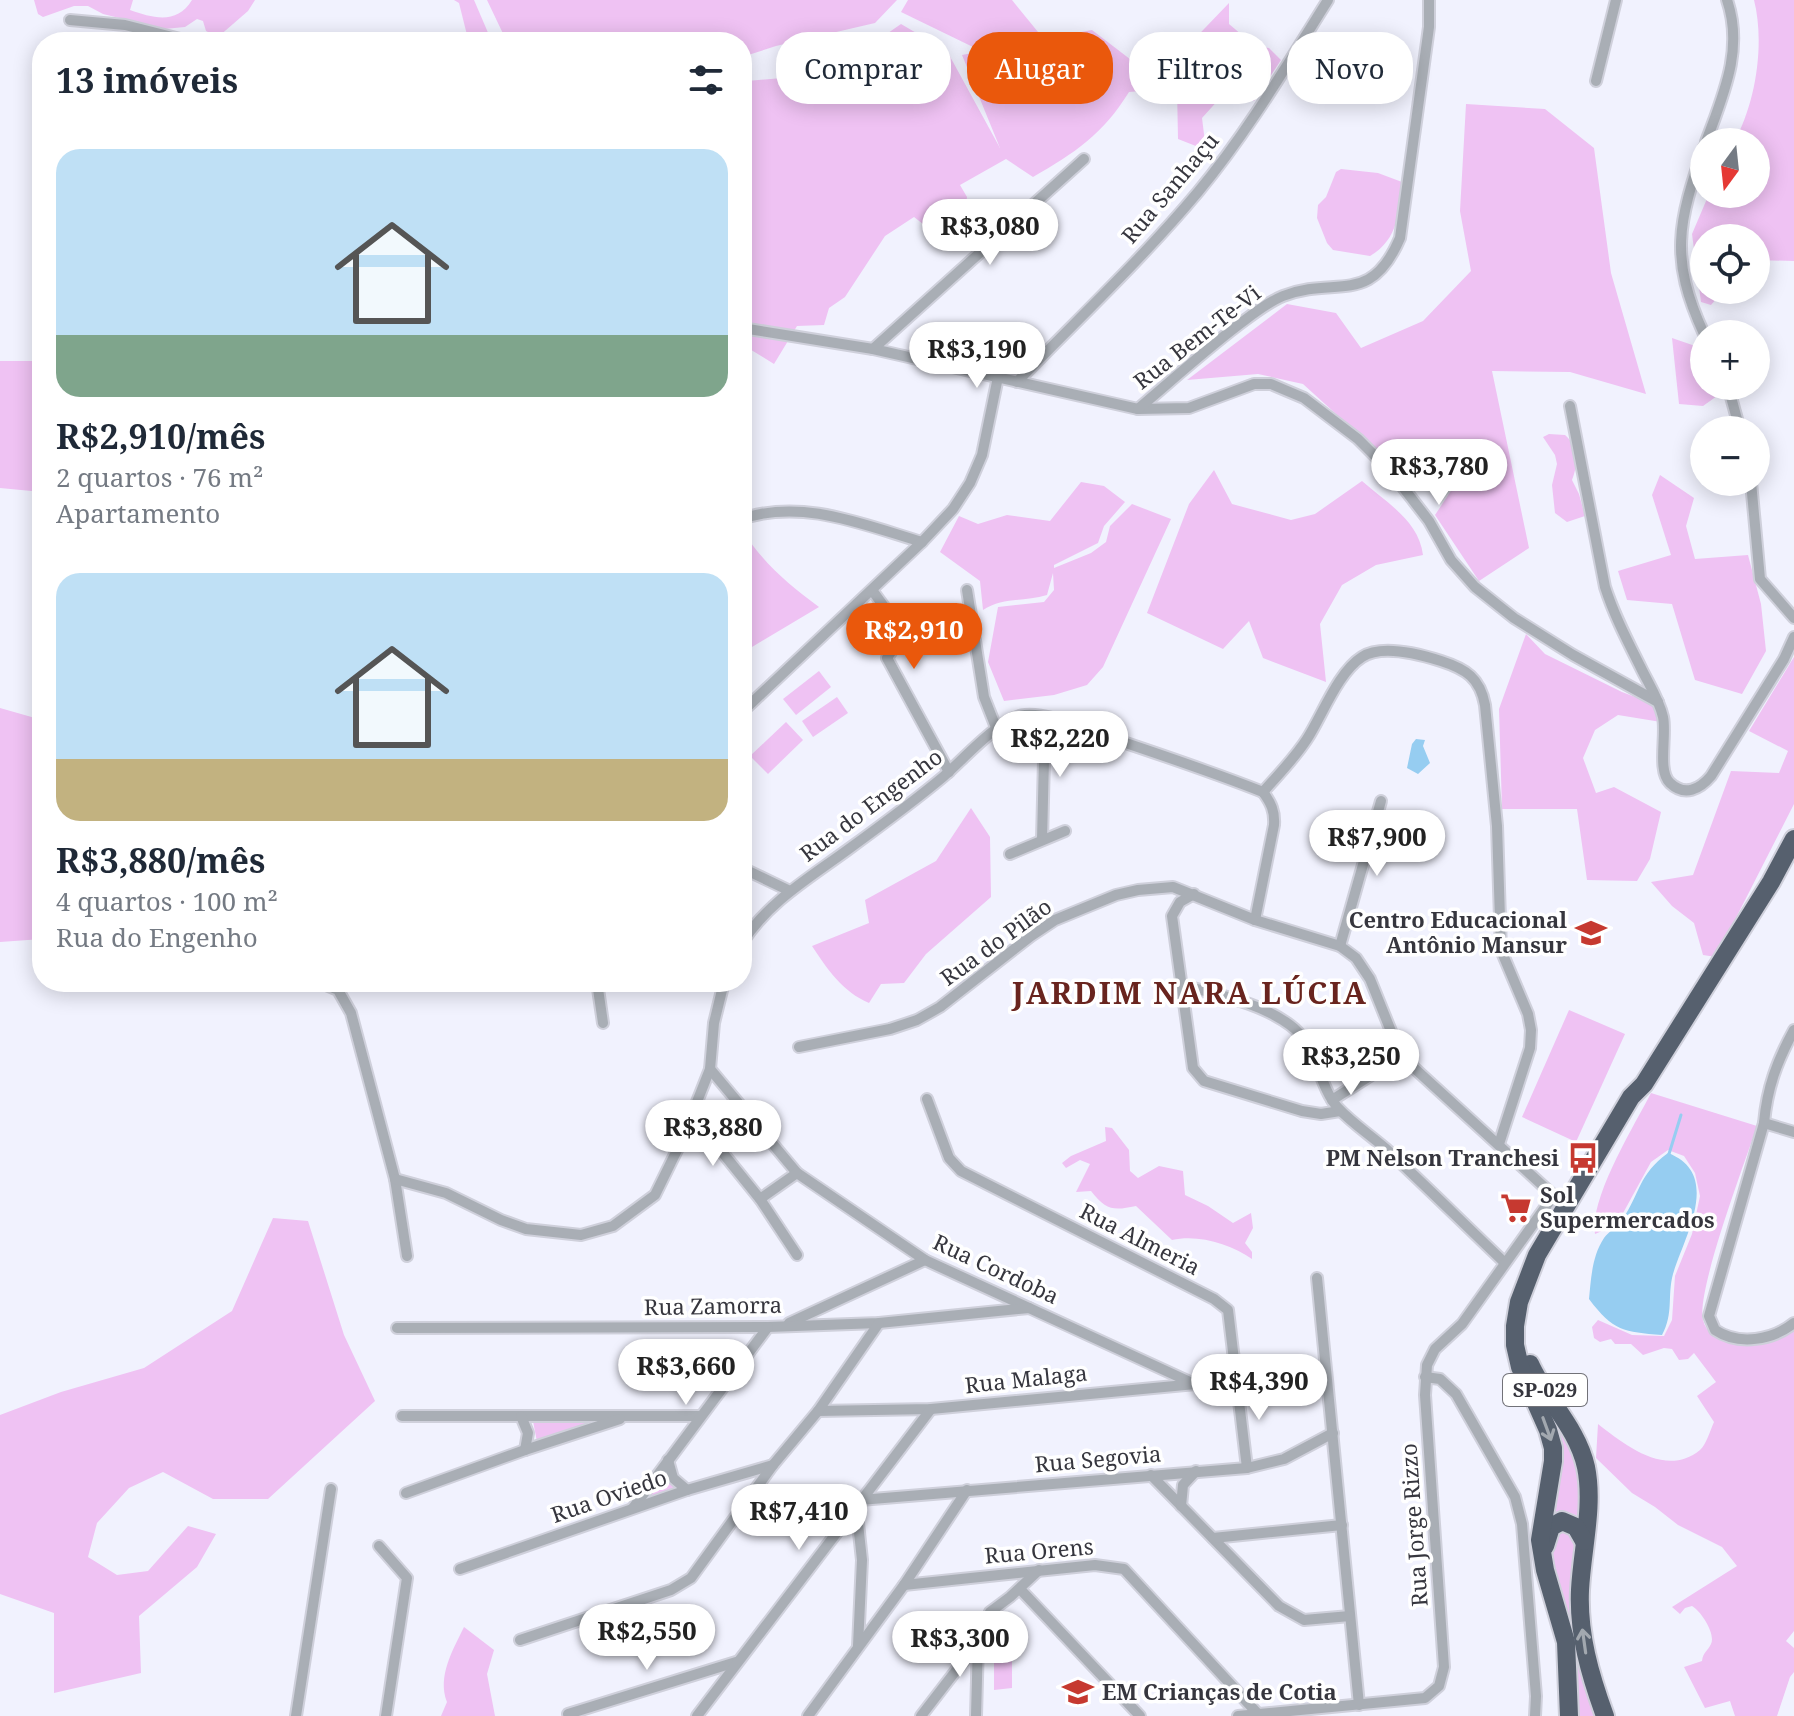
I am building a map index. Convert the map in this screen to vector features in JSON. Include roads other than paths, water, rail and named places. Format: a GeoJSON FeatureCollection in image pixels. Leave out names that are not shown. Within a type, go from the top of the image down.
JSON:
{"type":"FeatureCollection","features":[{"type":"Feature","properties":{"kind":"highway","name":"SP-029"},"geometry":{"type":"LineString","coordinates":[[1569,1716],[1566,1642],[1545,1570],[1540,1540],[1553,1448],[1520,1367],[1515,1345],[1519,1302],[1560,1200],[1631,1097],[1644,1084],[1771,882],[1794,839]]}},
{"type":"Feature","properties":{"kind":"highway","name":"SP-029"},"geometry":{"type":"LineString","coordinates":[[1605,1716],[1583,1642],[1580,1594],[1587,1482],[1582,1450],[1527,1358],[1524,1326],[1535,1282],[1546,1258],[1579,1208],[1604,1158],[1638,1102],[1644,1084]]}},
{"type":"Feature","properties":{"kind":"highway","name":"SP-029"},"geometry":{"type":"LineString","coordinates":[[1545,1570],[1547,1534],[1556,1522],[1570,1523],[1576,1527],[1584,1541]]}},
{"type":"Feature","properties":{"kind":"street","name":"Rua Sanhaçu"},"geometry":{"type":"LineString","coordinates":[[1017,382],[1200,190],[1236,142],[1328,0]]}},
{"type":"Feature","properties":{"kind":"street","name":"Rua Bem-Te-Vi"},"geometry":{"type":"LineString","coordinates":[[1138,409],[1211,345],[1264,305],[1284,295],[1305,290],[1358,285],[1376,275],[1392,256],[1400,238],[1429,27],[1429,0]]}},
{"type":"Feature","properties":{"kind":"street"},"geometry":{"type":"LineString","coordinates":[[1596,81],[1616,0]]}},
{"type":"Feature","properties":{"kind":"street"},"geometry":{"type":"LineString","coordinates":[[1711,128],[1730,74],[1735,45],[1734,20],[1727,0]]}},
{"type":"Feature","properties":{"kind":"street"},"geometry":{"type":"LineString","coordinates":[[70,20],[125,25],[153,32]]}},
{"type":"Feature","properties":{"kind":"street"},"geometry":{"type":"LineString","coordinates":[[873,349],[1084,159]]}},
{"type":"Feature","properties":{"kind":"street"},"geometry":{"type":"LineString","coordinates":[[1690,187],[1679,246],[1682,274],[1698,320]]}},
{"type":"Feature","properties":{"kind":"street"},"geometry":{"type":"LineString","coordinates":[[752,330],[873,349],[1138,409],[1189,408],[1254,384],[1271,384],[1304,398],[1358,439],[1392,473],[1429,521],[1451,560],[1475,587],[1537,633],[1658,702]]}},
{"type":"Feature","properties":{"kind":"street"},"geometry":{"type":"LineString","coordinates":[[752,703],[953,509],[970,483],[982,455],[998,377]]}},
{"type":"Feature","properties":{"kind":"street"},"geometry":{"type":"LineString","coordinates":[[1570,406],[1605,587],[1614,614],[1658,702],[1665,733],[1663,770],[1672,785],[1693,791],[1703,786],[1784,659],[1794,637]]}},
{"type":"Feature","properties":{"kind":"street"},"geometry":{"type":"LineString","coordinates":[[1752,496],[1760,579],[1794,618]]}},
{"type":"Feature","properties":{"kind":"street"},"geometry":{"type":"LineString","coordinates":[[752,516],[799,511],[823,514],[922,542]]}},
{"type":"Feature","properties":{"kind":"street"},"geometry":{"type":"LineString","coordinates":[[872,590],[898,626],[899,640],[887,658],[949,772]]}},
{"type":"Feature","properties":{"kind":"street"},"geometry":{"type":"LineString","coordinates":[[967,590],[984,697],[997,730]]}},
{"type":"Feature","properties":{"kind":"street"},"geometry":{"type":"LineString","coordinates":[[1255,920],[1275,814],[1263,792],[1298,752],[1345,674],[1363,656],[1374,652],[1394,652],[1460,667],[1475,677],[1485,705],[1497,826],[1501,950],[1528,1014],[1531,1030],[1529,1054],[1499,1144]]}},
{"type":"Feature","properties":{"kind":"street","name":"Rua do Engenho"},"geometry":{"type":"LineString","coordinates":[[752,930],[766,912],[790,891],[865,837],[949,772],[997,730],[1019,716],[1045,718],[1192,765],[1263,792]]}},
{"type":"Feature","properties":{"kind":"street"},"geometry":{"type":"LineString","coordinates":[[1042,840],[1045,718]]}},
{"type":"Feature","properties":{"kind":"street"},"geometry":{"type":"LineString","coordinates":[[1340,946],[1381,801]]}},
{"type":"Feature","properties":{"kind":"street"},"geometry":{"type":"LineString","coordinates":[[1010,854],[1065,831]]}},
{"type":"Feature","properties":{"kind":"street"},"geometry":{"type":"LineString","coordinates":[[752,873],[790,891]]}},
{"type":"Feature","properties":{"kind":"street","name":"Rua do Pilão"},"geometry":{"type":"LineString","coordinates":[[799,1047],[890,1029],[917,1020],[940,1007],[1055,920],[1116,895],[1173,887],[1255,920],[1340,946],[1364,967],[1401,1056],[1560,1200]]}},
{"type":"Feature","properties":{"kind":"street"},"geometry":{"type":"LineString","coordinates":[[1194,894],[1180,902],[1172,916],[1193,1068],[1204,1081],[1313,1113],[1340,1111]]}},
{"type":"Feature","properties":{"kind":"street"},"geometry":{"type":"LineString","coordinates":[[1182,985],[1249,1004],[1293,1027],[1306,1042],[1340,1111],[1385,1148],[1504,1262]]}},
{"type":"Feature","properties":{"kind":"street"},"geometry":{"type":"LineString","coordinates":[[339,992],[351,1013],[395,1179],[407,1256]]}},
{"type":"Feature","properties":{"kind":"street"},"geometry":{"type":"LineString","coordinates":[[598,992],[603,1023]]}},
{"type":"Feature","properties":{"kind":"street"},"geometry":{"type":"LineString","coordinates":[[395,1179],[446,1193],[526,1229],[581,1235],[613,1226],[655,1195],[693,1116],[710,1069],[714,1023],[722,992]]}},
{"type":"Feature","properties":{"kind":"street"},"geometry":{"type":"LineString","coordinates":[[1794,1030],[1772,1075],[1766,1096],[1764,1123],[1709,1316],[1715,1330],[1737,1339],[1770,1336],[1794,1323]]}},
{"type":"Feature","properties":{"kind":"street"},"geometry":{"type":"LineString","coordinates":[[1332,1100],[1401,1056]]}},
{"type":"Feature","properties":{"kind":"street","name":"Rua Cordoba"},"geometry":{"type":"LineString","coordinates":[[710,1069],[797,1173],[925,1260],[1190,1382]]}},
{"type":"Feature","properties":{"kind":"street","name":"Rua Almeria"},"geometry":{"type":"LineString","coordinates":[[927,1099],[949,1158],[961,1171],[1222,1304],[1228,1310],[1247,1468]]}},
{"type":"Feature","properties":{"kind":"street"},"geometry":{"type":"LineString","coordinates":[[693,1116],[760,1199],[797,1255]]}},
{"type":"Feature","properties":{"kind":"street"},"geometry":{"type":"LineString","coordinates":[[1764,1123],[1794,1132]]}},
{"type":"Feature","properties":{"kind":"street"},"geometry":{"type":"LineString","coordinates":[[760,1199],[797,1173]]}},
{"type":"Feature","properties":{"kind":"street"},"geometry":{"type":"LineString","coordinates":[[1535,1716],[1522,1524],[1515,1497],[1456,1394],[1440,1379],[1425,1377],[1435,1349],[1462,1324],[1504,1262],[1560,1200]]}},
{"type":"Feature","properties":{"kind":"street"},"geometry":{"type":"LineString","coordinates":[[784,1325],[925,1260]]}},
{"type":"Feature","properties":{"kind":"street"},"geometry":{"type":"LineString","coordinates":[[1317,1278],[1359,1705]]}},
{"type":"Feature","properties":{"kind":"street","name":"Rua Zamorra"},"geometry":{"type":"LineString","coordinates":[[397,1328],[768,1327],[879,1323],[1029,1308]]}},
{"type":"Feature","properties":{"kind":"street"},"geometry":{"type":"LineString","coordinates":[[520,1640],[671,1590],[691,1578],[773,1465],[818,1411],[879,1323]]}},
{"type":"Feature","properties":{"kind":"street"},"geometry":{"type":"LineString","coordinates":[[632,1509],[768,1327]]}},
{"type":"Feature","properties":{"kind":"street","name":"Rua Jorge Rizzo"},"geometry":{"type":"LineString","coordinates":[[1238,1716],[1425,1698],[1439,1686],[1443,1678],[1425,1377]]}},
{"type":"Feature","properties":{"kind":"street","name":"Rua Malaga"},"geometry":{"type":"LineString","coordinates":[[818,1411],[931,1409],[1190,1382],[1238,1380]]}},
{"type":"Feature","properties":{"kind":"street"},"geometry":{"type":"LineString","coordinates":[[697,1716],[931,1409]]}},
{"type":"Feature","properties":{"kind":"street"},"geometry":{"type":"LineString","coordinates":[[402,1416],[700,1416]]}},
{"type":"Feature","properties":{"kind":"street"},"geometry":{"type":"LineString","coordinates":[[521,1416],[528,1433],[525,1450]]}},
{"type":"Feature","properties":{"kind":"street"},"geometry":{"type":"LineString","coordinates":[[406,1493],[630,1416]]}},
{"type":"Feature","properties":{"kind":"street","name":"Rua Segovia"},"geometry":{"type":"LineString","coordinates":[[858,1503],[967,1490],[1247,1468],[1284,1459],[1333,1433]]}},
{"type":"Feature","properties":{"kind":"street"},"geometry":{"type":"LineString","coordinates":[[668,1460],[673,1478],[687,1490]]}},
{"type":"Feature","properties":{"kind":"street","name":"Rua Oviedo"},"geometry":{"type":"LineString","coordinates":[[460,1569],[687,1490],[773,1465]]}},
{"type":"Feature","properties":{"kind":"street"},"geometry":{"type":"LineString","coordinates":[[1181,1506],[1183,1485],[1196,1471]]}},
{"type":"Feature","properties":{"kind":"street"},"geometry":{"type":"LineString","coordinates":[[1151,1475],[1279,1606],[1304,1620],[1350,1616]]}},
{"type":"Feature","properties":{"kind":"street"},"geometry":{"type":"LineString","coordinates":[[296,1716],[331,1489]]}},
{"type":"Feature","properties":{"kind":"street"},"geometry":{"type":"LineString","coordinates":[[808,1716],[904,1585],[967,1490]]}},
{"type":"Feature","properties":{"kind":"street"},"geometry":{"type":"LineString","coordinates":[[857,1648],[862,1560],[858,1503]]}},
{"type":"Feature","properties":{"kind":"street"},"geometry":{"type":"LineString","coordinates":[[1213,1538],[1342,1525]]}},
{"type":"Feature","properties":{"kind":"street"},"geometry":{"type":"LineString","coordinates":[[379,1546],[406,1575],[408,1583],[386,1716]]}},
{"type":"Feature","properties":{"kind":"street","name":"Rua Orens"},"geometry":{"type":"LineString","coordinates":[[904,1585],[1095,1565],[1124,1569],[1258,1714]]}},
{"type":"Feature","properties":{"kind":"street"},"geometry":{"type":"LineString","coordinates":[[921,1716],[978,1642],[990,1612],[1039,1570]]}},
{"type":"Feature","properties":{"kind":"street"},"geometry":{"type":"LineString","coordinates":[[1020,1589],[1140,1716]]}},
{"type":"Feature","properties":{"kind":"street"},"geometry":{"type":"LineString","coordinates":[[976,1716],[978,1642]]}},
{"type":"Feature","properties":{"kind":"street"},"geometry":{"type":"LineString","coordinates":[[568,1714],[736,1662]]}},
{"type":"Feature","properties":{"kind":"water"},"geometry":{"type":"Polygon","coordinates":[[[1416,739],[1425,740],[1423,746],[1430,763],[1418,774],[1407,768],[1416,739]]]}},
{"type":"Feature","properties":{"kind":"water"},"geometry":{"type":"Polygon","coordinates":[[[1668,1153],[1684,1163],[1694,1176],[1697,1191],[1695,1208],[1673,1274],[1668,1319],[1662,1335],[1638,1333],[1613,1324],[1589,1299],[1593,1268],[1604,1238],[1622,1220],[1651,1169],[1668,1153]]]}},
{"type":"Feature","properties":{"kind":"waterway"},"geometry":{"type":"LineString","coordinates":[[1669,1154],[1681,1115]]}},
{"type":"Feature","properties":{"kind":"place","name":"Centro Educacional Antônio Mansur"},"geometry":{"type":"Point","coordinates":[1591,933]}},
{"type":"Feature","properties":{"kind":"place","name":"PM Nelson Tranchesi"},"geometry":{"type":"Point","coordinates":[1583,1158]}},
{"type":"Feature","properties":{"kind":"place","name":"Sol Supermercados"},"geometry":{"type":"Point","coordinates":[1516,1208]}},
{"type":"Feature","properties":{"kind":"place","name":"EM Crianças de Cotia"},"geometry":{"type":"Point","coordinates":[1078,1692]}},
{"type":"Feature","properties":{"kind":"district","name":"JARDIM NARA LÚCIA"},"geometry":{"type":"Point","coordinates":[1190,994]}}]}
